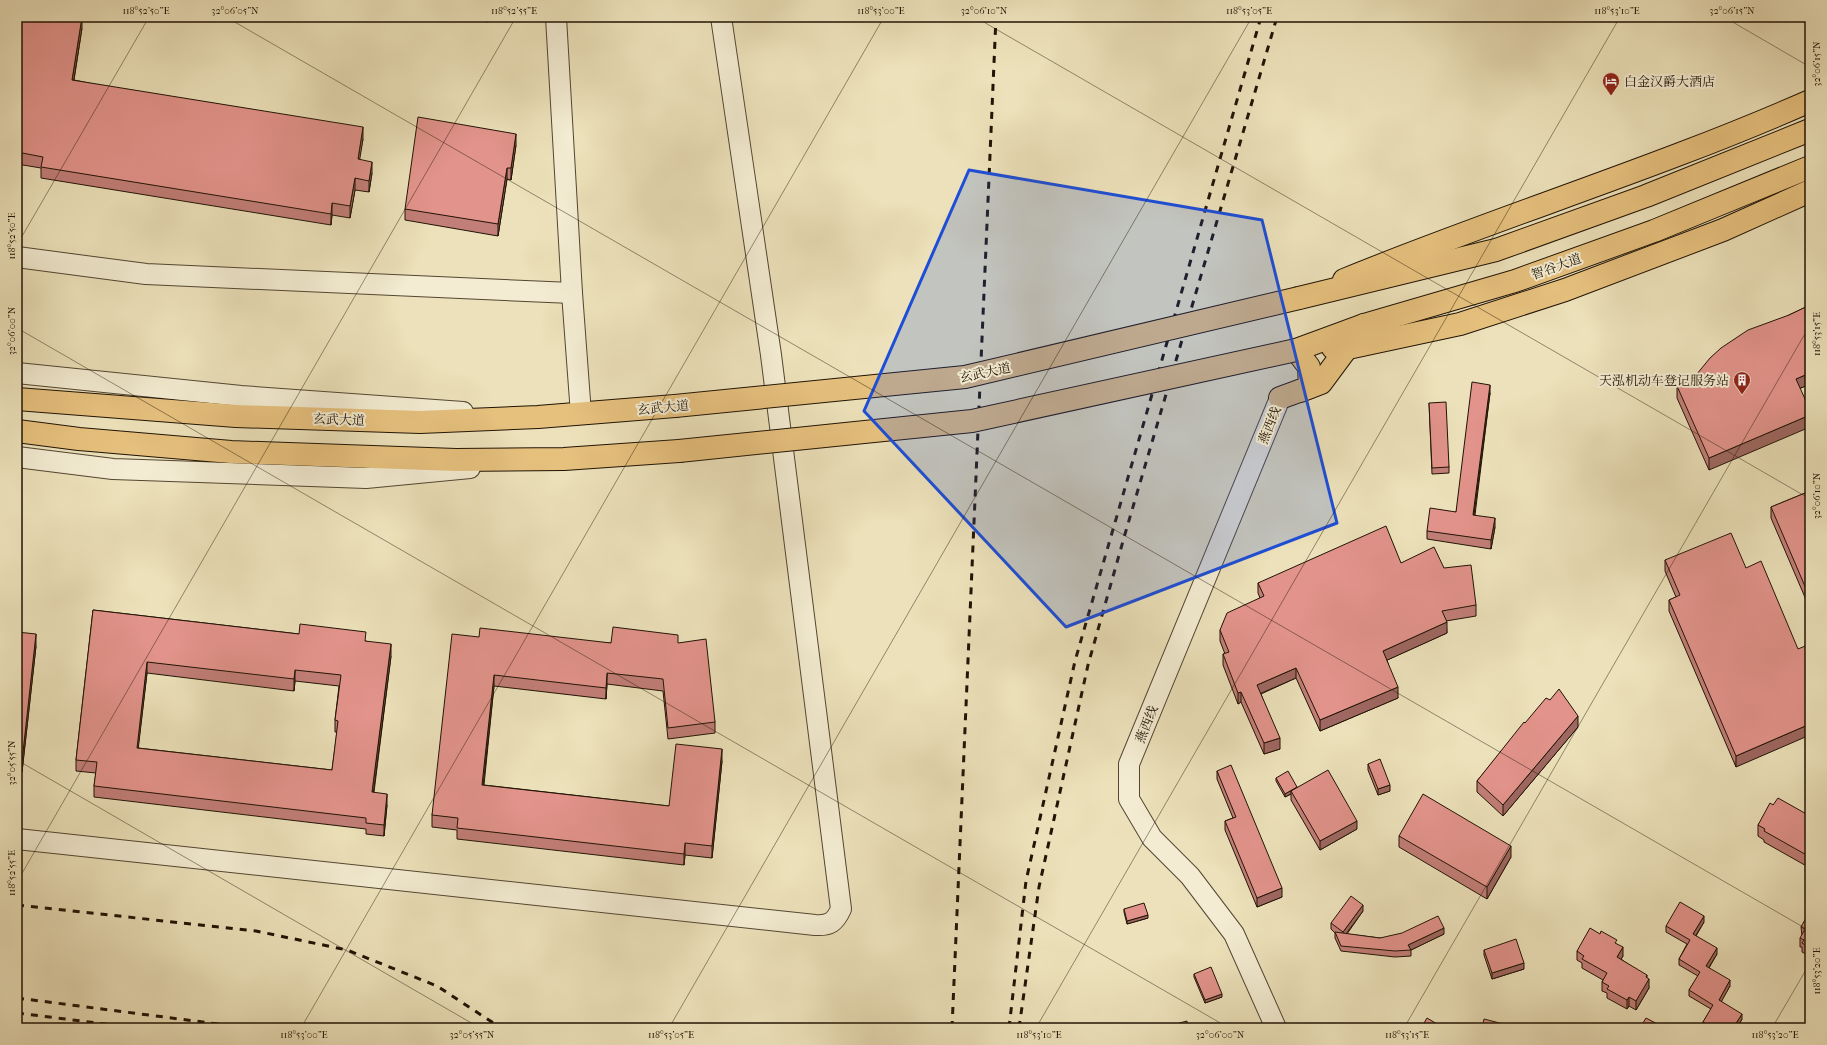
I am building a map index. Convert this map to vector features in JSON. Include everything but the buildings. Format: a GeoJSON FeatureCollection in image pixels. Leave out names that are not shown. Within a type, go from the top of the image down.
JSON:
{"type":"FeatureCollection","features":[{"type":"Feature","properties":{"kind":"main road"},"geometry":{"type":"LineString","coordinates":[[1299,298],[1399,258],[1598,186],[1810,101]]}},
{"type":"Feature","properties":{"kind":"main road"},"geometry":{"type":"LineString","coordinates":[[1299,298],[1496,250],[1646,196],[1810,130]]}},
{"type":"Feature","properties":{"kind":"main road","name":"智谷大道"},"geometry":{"type":"LineString","coordinates":[[1296,350],[1364,324],[1515,281],[1654,231],[1810,167]]}},
{"type":"Feature","properties":{"kind":"main road"},"geometry":{"type":"LineString","coordinates":[[17,431],[79,439],[231,452],[456,460],[564,459],[679,451],[972,421],[1296,350],[1348,348],[1460,324],[1565,290],[1723,230],[1810,191]]}},
{"type":"Feature","properties":{"kind":"main road","name":"玄武大道"},"geometry":{"type":"LineString","coordinates":[[17,399],[236,416],[420,422],[581,414],[965,377],[1299,298]]}},
{"type":"Feature","properties":{"kind":"main road"},"geometry":{"type":"LineString","coordinates":[[1280,398],[1321,383],[1348,348],[1364,324]]}},
{"type":"Feature","properties":{"kind":"main road"},"geometry":{"type":"LineString","coordinates":[[1280,398],[1310,387],[1309,367],[1296,350]]}},
{"type":"Feature","properties":{"kind":"street"},"geometry":{"type":"LineString","coordinates":[[556,17],[572,293],[581,414]]}},
{"type":"Feature","properties":{"kind":"street"},"geometry":{"type":"LineString","coordinates":[[17,839],[815,926],[828,926],[836,919],[841,909],[773,371],[721,17]]}},
{"type":"Feature","properties":{"kind":"street"},"geometry":{"type":"LineString","coordinates":[[17,257],[146,274],[572,293]]}},
{"type":"Feature","properties":{"kind":"street"},"geometry":{"type":"LineString","coordinates":[[17,373],[241,396],[538,417]]}},
{"type":"Feature","properties":{"kind":"street","name":"燕西线"},"geometry":{"type":"LineString","coordinates":[[1276,1028],[1234,934],[1190,876],[1152,838],[1129,799],[1129,764],[1280,398]]}},
{"type":"Feature","properties":{"kind":"street"},"geometry":{"type":"LineString","coordinates":[[17,457],[113,469],[366,478],[564,459]]}},
{"type":"Feature","properties":{"kind":"highlighted area"},"geometry":{"type":"Polygon","coordinates":[[[969,170],[1262,220],[1337,523],[1066,627],[864,411],[969,170]]]}},
{"type":"Feature","properties":{"kind":"railway"},"geometry":{"type":"LineString","coordinates":[[952,1028],[996,17]]}},
{"type":"Feature","properties":{"kind":"railway"},"geometry":{"type":"LineString","coordinates":[[1009,1028],[1026,881],[1075,661],[1261,17]]}},
{"type":"Feature","properties":{"kind":"railway"},"geometry":{"type":"LineString","coordinates":[[1019,1028],[1039,887],[1088,665],[1277,17]]}},
{"type":"Feature","properties":{"kind":"railway"},"geometry":{"type":"LineString","coordinates":[[17,905],[256,931],[347,950],[437,986],[501,1028]]}},
{"type":"Feature","properties":{"kind":"railway"},"geometry":{"type":"LineString","coordinates":[[17,998],[249,1028]]}},
{"type":"Feature","properties":{"kind":"railway"},"geometry":{"type":"LineString","coordinates":[[17,1013],[113,1025],[198,1026]]}},
{"type":"Feature","properties":{"kind":"place","name":"白金汉爵大酒店"},"geometry":{"type":"Point","coordinates":[1611,96]}},
{"type":"Feature","properties":{"kind":"place","name":"天泓机动车登记服务站"},"geometry":{"type":"Point","coordinates":[1742,395]}}]}
